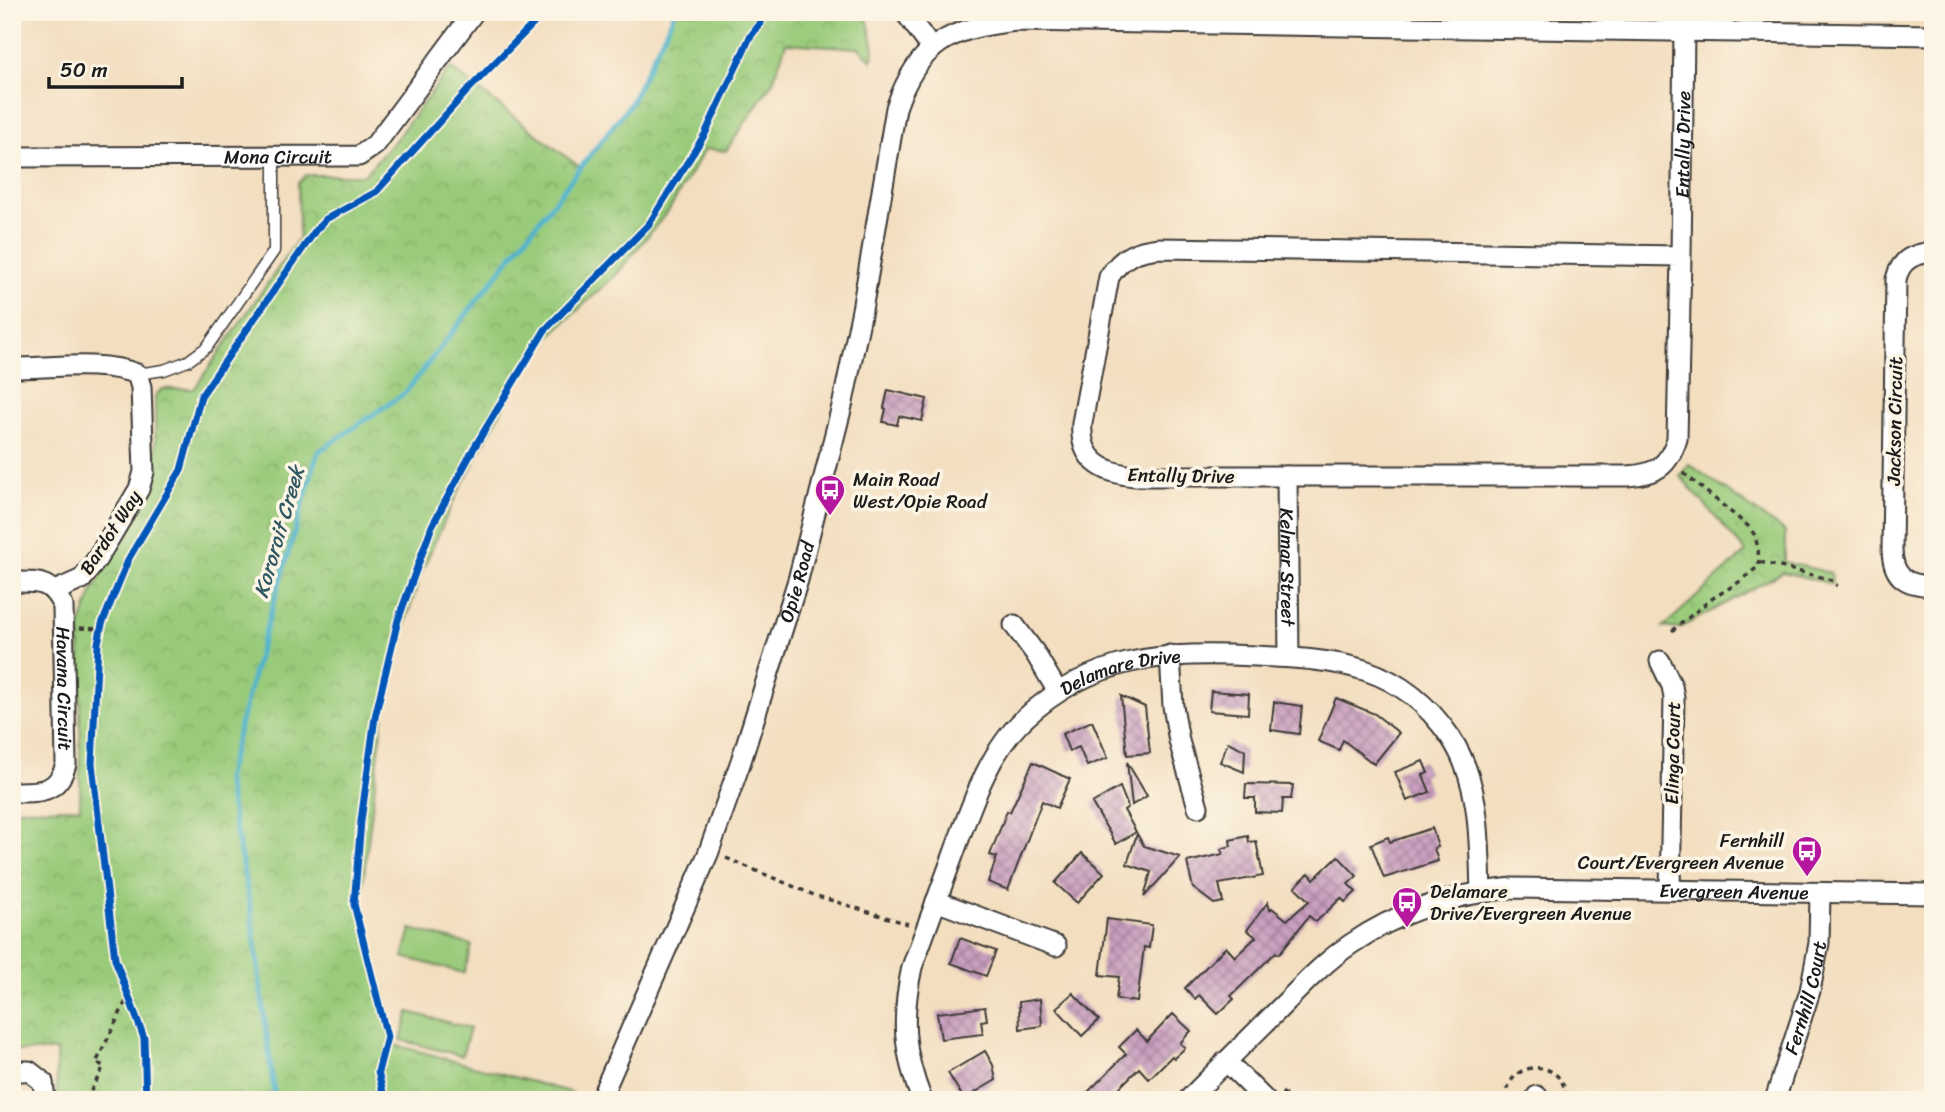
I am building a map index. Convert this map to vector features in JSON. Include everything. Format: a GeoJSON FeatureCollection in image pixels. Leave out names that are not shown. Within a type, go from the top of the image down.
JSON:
{"type":"FeatureCollection","features":[{"type":"Feature","properties":{"kind":"street","name":"Mona Circuit"},"geometry":{"type":"LineString","coordinates":[[12,157],[359,156],[374,145],[474,12]]}},
{"type":"Feature","properties":{"kind":"street"},"geometry":{"type":"LineString","coordinates":[[905,12],[932,49]]}},
{"type":"Feature","properties":{"kind":"street","name":"Opie Road"},"geometry":{"type":"LineString","coordinates":[[600,1100],[709,851],[779,643],[830,459],[862,310],[896,108],[908,77],[932,49],[960,31],[976,26],[1016,22],[1677,25],[1933,34]]}},
{"type":"Feature","properties":{"kind":"street","name":"Entally Drive"},"geometry":{"type":"LineString","coordinates":[[1677,25],[1682,256],[1677,439],[1662,467],[1628,476],[1135,477],[1107,471],[1093,461],[1082,440],[1082,424],[1105,290],[1109,277],[1123,259],[1138,251],[1160,248],[1682,256]]}},
{"type":"Feature","properties":{"kind":"street","name":"Jackson Circuit"},"geometry":{"type":"LineString","coordinates":[[1933,252],[1911,256],[1899,269],[1896,279],[1892,550],[1894,566],[1903,580],[1919,586],[1933,586]]}},
{"type":"Feature","properties":{"kind":"street"},"geometry":{"type":"LineString","coordinates":[[12,368],[107,367],[137,374]]}},
{"type":"Feature","properties":{"kind":"street","name":"Bardot Way"},"geometry":{"type":"LineString","coordinates":[[55,591],[82,579],[139,489],[144,472],[141,387],[137,374]]}},
{"type":"Feature","properties":{"kind":"street","name":"Kelmar Street"},"geometry":{"type":"LineString","coordinates":[[1287,476],[1289,657]]}},
{"type":"Feature","properties":{"kind":"street"},"geometry":{"type":"LineString","coordinates":[[12,582],[40,582],[55,591]]}},
{"type":"Feature","properties":{"kind":"street","name":"Havana Circuit"},"geometry":{"type":"LineString","coordinates":[[12,792],[41,792],[55,785],[63,776],[66,764],[63,606],[55,591]]}},
{"type":"Feature","properties":{"kind":"street"},"geometry":{"type":"LineString","coordinates":[[1014,625],[1035,653],[1058,692]]}},
{"type":"Feature","properties":{"kind":"street"},"geometry":{"type":"LineString","coordinates":[[1170,655],[1178,741],[1198,807]]}},
{"type":"Feature","properties":{"kind":"street","name":"Delamare Drive"},"geometry":{"type":"LineString","coordinates":[[922,1100],[907,1054],[905,998],[912,967],[984,777],[1002,746],[1022,721],[1058,692],[1087,675],[1114,665],[1170,655],[1289,657],[1344,663],[1364,669],[1405,691],[1423,705],[1438,722],[1452,740],[1466,769],[1477,814],[1481,892]]}},
{"type":"Feature","properties":{"kind":"street","name":"Elinga Court"},"geometry":{"type":"LineString","coordinates":[[1660,662],[1672,686],[1674,698],[1670,890]]}},
{"type":"Feature","properties":{"kind":"street","name":"Evergreen Avenue"},"geometry":{"type":"LineString","coordinates":[[1188,1100],[1307,981],[1351,943],[1414,911],[1448,899],[1512,888],[1933,894]]}},
{"type":"Feature","properties":{"kind":"street","name":"Fernhill Court"},"geometry":{"type":"LineString","coordinates":[[1775,1100],[1814,970],[1819,943],[1820,893]]}},
{"type":"Feature","properties":{"kind":"street"},"geometry":{"type":"LineString","coordinates":[[936,901],[1056,946]]}},
{"type":"Feature","properties":{"kind":"street"},"geometry":{"type":"LineString","coordinates":[[1226,1061],[1265,1100]]}},
{"type":"Feature","properties":{"kind":"street"},"geometry":{"type":"LineString","coordinates":[[12,1071],[29,1071],[43,1082],[46,1100]]}},
{"type":"Feature","properties":{"kind":"lane"},"geometry":{"type":"LineString","coordinates":[[137,374],[164,370],[188,362],[207,347],[274,251],[274,155]]}},
{"type":"Feature","properties":{"kind":"path"},"geometry":{"type":"LineString","coordinates":[[1672,631],[1710,600],[1755,571],[1760,562],[1758,547],[1748,526],[1681,470]]}},
{"type":"Feature","properties":{"kind":"path"},"geometry":{"type":"LineString","coordinates":[[1760,562],[1834,581],[1837,586]]}},
{"type":"Feature","properties":{"kind":"path"},"geometry":{"type":"LineString","coordinates":[[100,636],[102,624]]}},
{"type":"Feature","properties":{"kind":"path"},"geometry":{"type":"LineString","coordinates":[[709,851],[814,895],[908,924]]}},
{"type":"Feature","properties":{"kind":"path"},"geometry":{"type":"LineString","coordinates":[[124,984],[132,1007]]}},
{"type":"Feature","properties":{"kind":"path"},"geometry":{"type":"LineString","coordinates":[[86,1100],[104,1066],[96,1063],[128,997]]}},
{"type":"Feature","properties":{"kind":"green space"},"geometry":{"type":"Polygon","coordinates":[[[675,12],[866,12],[874,49],[872,61],[859,48],[786,43],[773,81],[726,151],[705,149],[669,210],[616,275],[533,351],[453,502],[421,573],[399,644],[384,710],[361,900],[392,1044],[573,1093],[570,1100],[57,1100],[56,1051],[12,1051],[12,809],[80,808],[80,627],[93,590],[156,483],[155,396],[162,389],[194,389],[299,238],[298,183],[306,175],[364,175],[395,140],[450,68],[581,168],[630,104],[675,12]]]}},
{"type":"Feature","properties":{"kind":"green space"},"geometry":{"type":"Polygon","coordinates":[[[1689,464],[1785,532],[1785,562],[1831,573],[1832,584],[1783,572],[1678,629],[1663,627],[1746,552],[1680,476],[1689,464]]]}},
{"type":"Feature","properties":{"kind":"green space"},"geometry":{"type":"Polygon","coordinates":[[[411,929],[472,945],[464,973],[403,957],[411,929]]]}},
{"type":"Feature","properties":{"kind":"green space"},"geometry":{"type":"Polygon","coordinates":[[[409,1012],[470,1028],[462,1056],[401,1040],[409,1012]]]}},
{"type":"Feature","properties":{"kind":"building"},"geometry":{"type":"Polygon","coordinates":[[[888,390],[927,399],[922,421],[899,416],[897,425],[883,422],[888,390]]]}},
{"type":"Feature","properties":{"kind":"building"},"geometry":{"type":"Polygon","coordinates":[[[1211,691],[1249,694],[1248,714],[1209,711],[1211,691]]]}},
{"type":"Feature","properties":{"kind":"building"},"geometry":{"type":"Polygon","coordinates":[[[1121,696],[1145,707],[1150,753],[1127,755],[1121,696]]]}},
{"type":"Feature","properties":{"kind":"building"},"geometry":{"type":"Polygon","coordinates":[[[1336,698],[1375,714],[1399,733],[1374,764],[1343,740],[1339,750],[1318,741],[1336,698]]]}},
{"type":"Feature","properties":{"kind":"building"},"geometry":{"type":"Polygon","coordinates":[[[1274,702],[1302,706],[1299,734],[1271,730],[1274,702]]]}},
{"type":"Feature","properties":{"kind":"building"},"geometry":{"type":"Polygon","coordinates":[[[1092,721],[1108,758],[1087,766],[1079,747],[1069,751],[1062,734],[1092,721]]]}},
{"type":"Feature","properties":{"kind":"building"},"geometry":{"type":"Polygon","coordinates":[[[1228,742],[1245,750],[1244,772],[1220,762],[1228,742]]]}},
{"type":"Feature","properties":{"kind":"building"},"geometry":{"type":"Polygon","coordinates":[[[1423,761],[1428,773],[1423,775],[1430,792],[1407,801],[1395,772],[1423,761]]]}},
{"type":"Feature","properties":{"kind":"building"},"geometry":{"type":"Polygon","coordinates":[[[1033,762],[1070,779],[1057,808],[1042,801],[1008,890],[988,882],[997,857],[990,855],[1007,811],[1010,812],[1033,762]]]}},
{"type":"Feature","properties":{"kind":"building"},"geometry":{"type":"Polygon","coordinates":[[[1127,762],[1147,796],[1132,805],[1127,762]]]}},
{"type":"Feature","properties":{"kind":"building"},"geometry":{"type":"Polygon","coordinates":[[[1246,784],[1293,785],[1291,799],[1283,799],[1282,813],[1255,812],[1255,798],[1245,798],[1246,784]]]}},
{"type":"Feature","properties":{"kind":"building"},"geometry":{"type":"Polygon","coordinates":[[[1120,787],[1128,807],[1124,810],[1136,832],[1116,844],[1092,803],[1120,787]]]}},
{"type":"Feature","properties":{"kind":"building"},"geometry":{"type":"Polygon","coordinates":[[[1432,828],[1438,847],[1434,848],[1438,861],[1384,878],[1371,844],[1388,837],[1390,842],[1432,828]]]}},
{"type":"Feature","properties":{"kind":"building"},"geometry":{"type":"Polygon","coordinates":[[[1137,834],[1144,846],[1180,857],[1144,897],[1151,872],[1127,864],[1137,834]]]}},
{"type":"Feature","properties":{"kind":"building"},"geometry":{"type":"Polygon","coordinates":[[[1248,836],[1249,842],[1256,841],[1263,876],[1219,884],[1223,902],[1214,904],[1193,888],[1187,862],[1223,854],[1221,849],[1231,846],[1230,840],[1248,836]]]}},
{"type":"Feature","properties":{"kind":"building"},"geometry":{"type":"Polygon","coordinates":[[[1082,853],[1104,873],[1077,903],[1055,883],[1082,853]]]}},
{"type":"Feature","properties":{"kind":"building"},"geometry":{"type":"Polygon","coordinates":[[[1338,856],[1357,876],[1348,884],[1356,892],[1345,902],[1341,898],[1316,922],[1309,916],[1279,954],[1276,952],[1231,996],[1234,999],[1218,1014],[1199,995],[1195,999],[1185,988],[1226,947],[1235,957],[1256,937],[1247,930],[1268,902],[1270,910],[1272,908],[1287,920],[1309,901],[1295,887],[1309,873],[1314,879],[1338,856]]]}},
{"type":"Feature","properties":{"kind":"building"},"geometry":{"type":"Polygon","coordinates":[[[1107,919],[1152,925],[1149,948],[1144,947],[1137,1002],[1116,999],[1119,977],[1100,975],[1107,919]]]}},
{"type":"Feature","properties":{"kind":"building"},"geometry":{"type":"Polygon","coordinates":[[[960,938],[996,951],[986,976],[951,963],[960,938]]]}},
{"type":"Feature","properties":{"kind":"building"},"geometry":{"type":"Polygon","coordinates":[[[1073,993],[1099,1020],[1082,1036],[1056,1008],[1073,993]]]}},
{"type":"Feature","properties":{"kind":"building"},"geometry":{"type":"Polygon","coordinates":[[[1040,999],[1042,1026],[1020,1029],[1019,1002],[1040,999]]]}},
{"type":"Feature","properties":{"kind":"building"},"geometry":{"type":"Polygon","coordinates":[[[985,1007],[987,1020],[981,1021],[983,1034],[941,1039],[937,1013],[985,1007]]]}},
{"type":"Feature","properties":{"kind":"building"},"geometry":{"type":"Polygon","coordinates":[[[1173,1014],[1191,1031],[1180,1043],[1185,1048],[1174,1058],[1172,1056],[1149,1079],[1139,1068],[1107,1100],[1080,1100],[1126,1054],[1119,1047],[1136,1030],[1147,1041],[1173,1014]]]}},
{"type":"Feature","properties":{"kind":"building"},"geometry":{"type":"Polygon","coordinates":[[[985,1051],[993,1065],[996,1080],[964,1099],[948,1073],[985,1051]]]}},
{"type":"Feature","properties":{"kind":"waterway","name":"Kororoit Creek"},"geometry":{"type":"LineString","coordinates":[[275,1100],[251,911],[226,779],[260,649],[318,452],[405,393],[630,104],[675,12]]}},
{"type":"Feature","properties":{"kind":"cycle path"},"geometry":{"type":"LineString","coordinates":[[146,1100],[144,1038],[115,959],[92,764],[98,643],[102,624],[129,558],[181,470],[201,396],[315,231],[326,219],[376,192],[542,12]]}},
{"type":"Feature","properties":{"kind":"cycle path"},"geometry":{"type":"LineString","coordinates":[[385,1100],[378,1072],[387,1037],[354,904],[361,821],[375,717],[398,620],[432,526],[474,448],[545,330],[649,224],[705,134],[750,37],[760,24],[763,12]]}},
{"type":"Feature","properties":{"kind":"place","name":"Main Road West/Opie Road"},"geometry":{"type":"Point","coordinates":[830,517]}},
{"type":"Feature","properties":{"kind":"place","name":"Fernhill Court/Evergreen Avenue"},"geometry":{"type":"Point","coordinates":[1807,878]}},
{"type":"Feature","properties":{"kind":"place","name":"Delamare Drive/Evergreen Avenue"},"geometry":{"type":"Point","coordinates":[1407,929]}}]}
